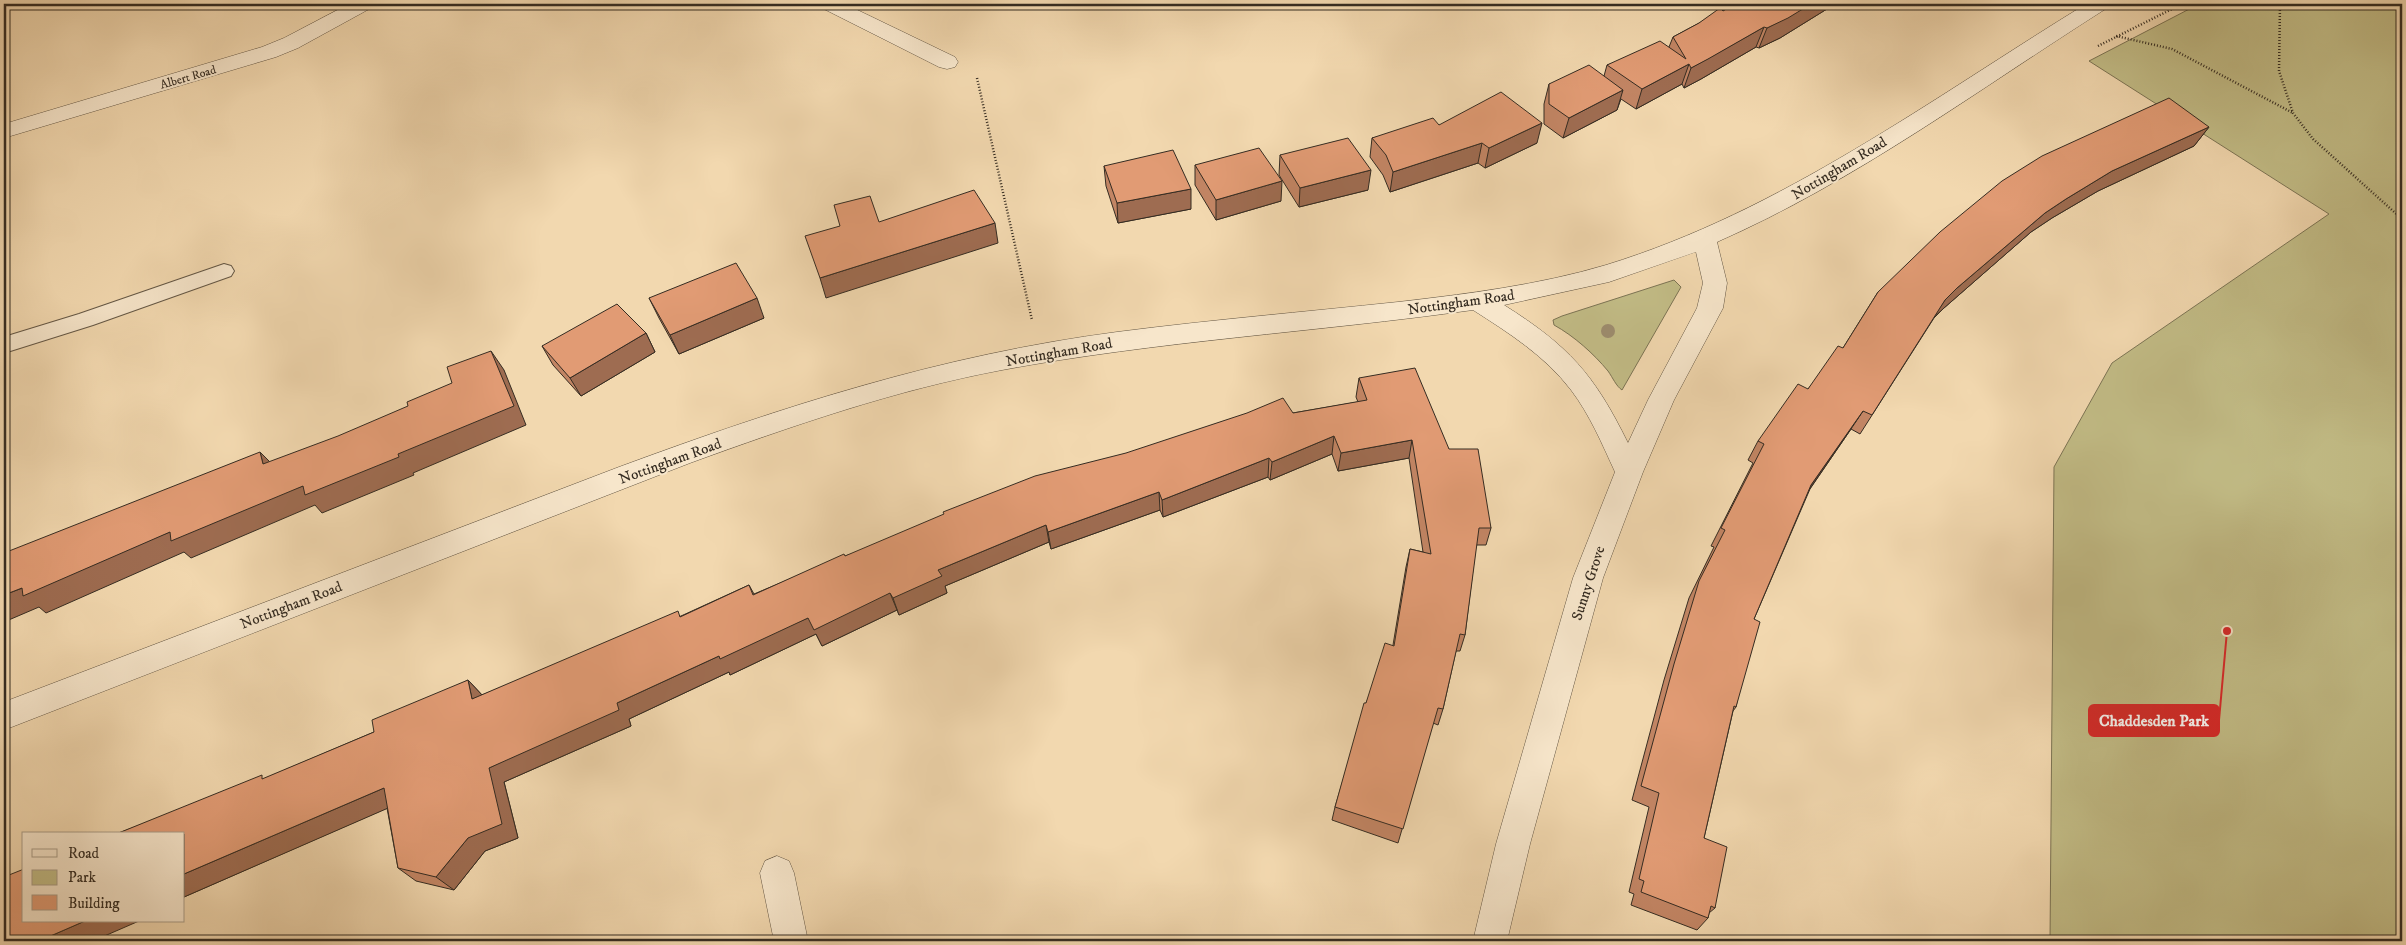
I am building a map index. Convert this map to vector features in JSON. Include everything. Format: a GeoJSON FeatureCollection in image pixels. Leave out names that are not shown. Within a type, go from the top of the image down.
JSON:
{"type":"FeatureCollection","features":[{"type":"Feature","properties":{"kind":"street","name":"Albert Road"},"geometry":{"type":"LineString","coordinates":[[4,131],[269,52],[298,40],[364,4]]}},
{"type":"Feature","properties":{"kind":"street"},"geometry":{"type":"LineString","coordinates":[[829,4],[946,62]]}},
{"type":"Feature","properties":{"kind":"street","name":"Nottingham Road"},"geometry":{"type":"LineString","coordinates":[[4,716],[580,493],[758,429],[888,387],[978,365],[1146,338],[1479,302],[1610,273],[1705,240],[1771,208],[1836,172],[2100,4]]}},
{"type":"Feature","properties":{"kind":"street","name":"Sunny Grove"},"geometry":{"type":"LineString","coordinates":[[1490,941],[1513,844],[1588,578],[1629,472],[1661,400],[1710,308],[1715,283],[1705,240]]}},
{"type":"Feature","properties":{"kind":"street"},"geometry":{"type":"LineString","coordinates":[[1479,302],[1535,338],[1572,373],[1592,400],[1629,472]]}},
{"type":"Feature","properties":{"kind":"street"},"geometry":{"type":"LineString","coordinates":[[777,873],[792,941]]}},
{"type":"Feature","properties":{"kind":"lane"},"geometry":{"type":"LineString","coordinates":[[4,345],[86,320],[224,271]]}},
{"type":"Feature","properties":{"kind":"path"},"geometry":{"type":"LineString","coordinates":[[2182,4],[2116,36],[2172,49],[2293,113]]}},
{"type":"Feature","properties":{"kind":"path"},"geometry":{"type":"LineString","coordinates":[[2280,4],[2279,71],[2288,103],[2293,113],[2312,138],[2402,219]]}},
{"type":"Feature","properties":{"kind":"path"},"geometry":{"type":"LineString","coordinates":[[946,62],[976,73],[1040,355]]}},
{"type":"Feature","properties":{"kind":"green space"},"geometry":{"type":"Polygon","coordinates":[[[2199,4],[2390,4],[2402,11],[2402,941],[2050,941],[2054,467],[2112,363],[2329,214],[2089,61],[2199,4]]]}},
{"type":"Feature","properties":{"kind":"green space"},"geometry":{"type":"Polygon","coordinates":[[[1674,280],[1681,287],[1622,390],[1608,371],[1590,352],[1569,334],[1554,325],[1553,320],[1562,316],[1674,280]]]}},
{"type":"Feature","properties":{"kind":"building"},"geometry":{"type":"Polygon","coordinates":[[[1735,4],[1811,4],[1788,18],[1767,28],[1764,27],[1691,68],[1689,64],[1642,89],[1607,65],[1660,41],[1686,59],[1673,37],[1699,23],[1720,8],[1723,11],[1735,4]]]}},
{"type":"Feature","properties":{"kind":"building"},"geometry":{"type":"Polygon","coordinates":[[[1589,65],[1623,90],[1569,118],[1549,104],[1549,84],[1589,65]]]}},
{"type":"Feature","properties":{"kind":"building"},"geometry":{"type":"Polygon","coordinates":[[[1501,92],[1542,123],[1489,148],[1482,143],[1393,172],[1386,155],[1372,138],[1433,118],[1439,125],[1501,92]]]}},
{"type":"Feature","properties":{"kind":"building"},"geometry":{"type":"Polygon","coordinates":[[[2169,98],[2209,127],[2112,171],[2066,199],[2045,213],[1957,288],[1945,300],[1872,415],[1863,411],[1811,485],[1754,619],[1760,622],[1736,707],[1734,706],[1704,838],[1727,847],[1715,908],[1711,906],[1708,918],[1641,892],[1644,881],[1639,879],[1659,793],[1641,786],[1699,581],[1725,530],[1721,528],[1764,444],[1758,441],[1798,384],[1808,389],[1838,346],[1843,348],[1878,292],[1940,232],[2002,181],[2042,156],[2169,98]]]}},
{"type":"Feature","properties":{"kind":"building"},"geometry":{"type":"Polygon","coordinates":[[[1348,138],[1371,170],[1300,188],[1280,155],[1348,138]]]}},
{"type":"Feature","properties":{"kind":"building"},"geometry":{"type":"Polygon","coordinates":[[[1259,148],[1282,181],[1216,200],[1195,165],[1259,148]]]}},
{"type":"Feature","properties":{"kind":"building"},"geometry":{"type":"Polygon","coordinates":[[[1173,150],[1191,189],[1117,203],[1104,166],[1173,150]]]}},
{"type":"Feature","properties":{"kind":"building"},"geometry":{"type":"Polygon","coordinates":[[[974,190],[995,223],[820,278],[805,236],[840,226],[834,205],[870,196],[879,222],[974,190]]]}},
{"type":"Feature","properties":{"kind":"building"},"geometry":{"type":"Polygon","coordinates":[[[736,263],[757,298],[670,335],[649,298],[736,263]]]}},
{"type":"Feature","properties":{"kind":"building"},"geometry":{"type":"Polygon","coordinates":[[[617,304],[646,333],[570,378],[542,346],[617,304]]]}},
{"type":"Feature","properties":{"kind":"building"},"geometry":{"type":"Polygon","coordinates":[[[491,351],[514,406],[398,454],[399,457],[305,495],[303,486],[171,541],[170,532],[23,596],[22,588],[4,595],[4,553],[260,452],[263,464],[338,436],[408,406],[407,402],[452,383],[447,367],[491,351]]]}},
{"type":"Feature","properties":{"kind":"building"},"geometry":{"type":"Polygon","coordinates":[[[1415,368],[1449,449],[1478,449],[1491,528],[1479,528],[1465,635],[1460,634],[1443,709],[1438,708],[1403,829],[1335,807],[1364,703],[1366,703],[1385,643],[1394,646],[1410,549],[1431,554],[1412,440],[1341,453],[1334,436],[1272,462],[1269,458],[1162,500],[1159,492],[1048,532],[1046,525],[938,570],[942,576],[893,598],[890,593],[814,630],[808,618],[720,659],[719,656],[617,703],[619,710],[489,768],[502,824],[468,838],[436,877],[398,868],[384,788],[185,874],[185,832],[121,832],[262,775],[262,779],[374,732],[372,720],[468,680],[472,699],[678,611],[680,617],[749,585],[753,595],[844,554],[845,556],[944,514],[943,512],[1035,476],[1126,453],[1247,413],[1283,398],[1293,413],[1367,400],[1359,378],[1415,368]]]}},
{"type":"Feature","properties":{"kind":"building"},"geometry":{"type":"Polygon","coordinates":[[[22,870],[22,922],[83,922],[39,941],[4,941],[4,877],[22,870]]]}},
{"type":"Feature","properties":{"kind":"place","name":"Chaddesden Park"},"geometry":{"type":"Point","coordinates":[2227,631]}}]}
